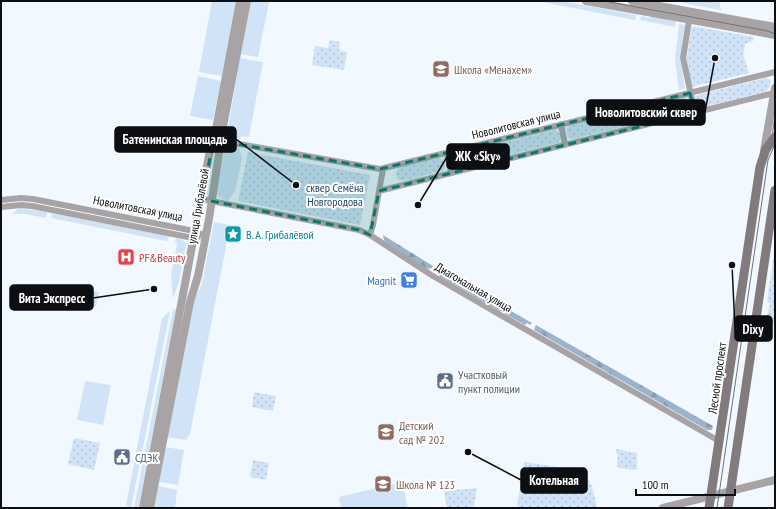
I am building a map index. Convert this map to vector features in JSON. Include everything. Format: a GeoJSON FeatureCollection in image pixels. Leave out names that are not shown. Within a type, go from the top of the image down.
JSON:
{"type":"FeatureCollection","features":[{"type":"Feature","properties":{"kind":"main road","name":"Лесной проспект"},"geometry":{"type":"LineString","coordinates":[[709,508],[760,168],[763,156],[775,136]]}},
{"type":"Feature","properties":{"kind":"main road"},"geometry":{"type":"LineString","coordinates":[[728,508],[775,190]]}},
{"type":"Feature","properties":{"kind":"street","name":"улица Грибалёвой"},"geometry":{"type":"LineString","coordinates":[[150,508],[190,302],[198,276],[206,236],[218,140],[240,1]]}},
{"type":"Feature","properties":{"kind":"street","name":"улица Грибалёвой"},"geometry":{"type":"LineString","coordinates":[[143,508],[210,150],[218,140],[224,121],[247,1]]}},
{"type":"Feature","properties":{"kind":"street"},"geometry":{"type":"LineString","coordinates":[[586,1],[775,27]]}},
{"type":"Feature","properties":{"kind":"street"},"geometry":{"type":"LineString","coordinates":[[632,1],[775,35]]}},
{"type":"Feature","properties":{"kind":"street"},"geometry":{"type":"LineString","coordinates":[[690,16],[683,58],[695,113]]}},
{"type":"Feature","properties":{"kind":"street","name":"Новолитовская улица"},"geometry":{"type":"LineString","coordinates":[[218,140],[383,169],[775,72]]}},
{"type":"Feature","properties":{"kind":"street"},"geometry":{"type":"LineString","coordinates":[[379,191],[775,92]]}},
{"type":"Feature","properties":{"kind":"street","name":"Лесной проспект"},"geometry":{"type":"LineString","coordinates":[[763,156],[775,92]]}},
{"type":"Feature","properties":{"kind":"street"},"geometry":{"type":"LineString","coordinates":[[561,124],[565,145]]}},
{"type":"Feature","properties":{"kind":"street"},"geometry":{"type":"LineString","coordinates":[[447,153],[451,172]]}},
{"type":"Feature","properties":{"kind":"street"},"geometry":{"type":"LineString","coordinates":[[370,235],[383,169]]}},
{"type":"Feature","properties":{"kind":"street","name":"Новолитовская улица"},"geometry":{"type":"LineString","coordinates":[[1,200],[21,198],[33,199],[194,234]]}},
{"type":"Feature","properties":{"kind":"street","name":"Диагональная улица"},"geometry":{"type":"LineString","coordinates":[[201,199],[359,230],[370,235],[433,276],[719,441]]}},
{"type":"Feature","properties":{"kind":"street","name":"Новолитовская улица"},"geometry":{"type":"LineString","coordinates":[[1,207],[21,205],[38,207],[206,236]]}},
{"type":"Feature","properties":{"kind":"street"},"geometry":{"type":"LineString","coordinates":[[663,508],[775,480]]}},
{"type":"Feature","properties":{"kind":"highlighted area"},"geometry":{"type":"Polygon","coordinates":[[[690,93],[695,113],[379,191],[370,235],[359,230],[201,199],[214,140],[380,169],[690,93]]]}},
{"type":"Feature","properties":{"kind":"green space"},"geometry":{"type":"Polygon","coordinates":[[[212,1],[236,1],[222,76],[199,72],[212,1]]]}},
{"type":"Feature","properties":{"kind":"green space"},"geometry":{"type":"Polygon","coordinates":[[[251,1],[269,2],[258,57],[241,54],[251,1]]]}},
{"type":"Feature","properties":{"kind":"green space"},"geometry":{"type":"Polygon","coordinates":[[[542,1],[562,1],[636,15],[635,20],[542,1]]]}},
{"type":"Feature","properties":{"kind":"green space"},"geometry":{"type":"Polygon","coordinates":[[[684,1],[719,1],[721,10],[683,3],[684,1]]]}},
{"type":"Feature","properties":{"kind":"green space"},"geometry":{"type":"Polygon","coordinates":[[[641,16],[650,18],[652,16],[676,20],[675,27],[640,20],[641,16]]]}},
{"type":"Feature","properties":{"kind":"green space"},"geometry":{"type":"Polygon","coordinates":[[[679,24],[685,25],[680,59],[685,88],[679,90],[675,59],[679,24]]]}},
{"type":"Feature","properties":{"kind":"green space"},"geometry":{"type":"Polygon","coordinates":[[[692,26],[754,37],[753,41],[745,44],[743,54],[749,73],[691,87],[686,61],[692,26]]]}},
{"type":"Feature","properties":{"kind":"green space"},"geometry":{"type":"Polygon","coordinates":[[[330,40],[340,42],[339,50],[347,52],[344,70],[312,65],[315,46],[328,48],[330,40]]]}},
{"type":"Feature","properties":{"kind":"green space"},"geometry":{"type":"Polygon","coordinates":[[[240,58],[263,62],[249,137],[243,136],[240,140],[231,135],[228,128],[240,58]]]}},
{"type":"Feature","properties":{"kind":"green space"},"geometry":{"type":"Polygon","coordinates":[[[198,76],[221,81],[213,120],[190,116],[198,76]]]}},
{"type":"Feature","properties":{"kind":"green space"},"geometry":{"type":"Polygon","coordinates":[[[766,78],[770,80],[770,84],[769,89],[765,92],[701,108],[696,107],[694,97],[698,95],[766,78]]]}},
{"type":"Feature","properties":{"kind":"green space"},"geometry":{"type":"Polygon","coordinates":[[[683,98],[687,100],[689,108],[686,112],[572,139],[568,137],[566,130],[569,126],[683,98]]]}},
{"type":"Feature","properties":{"kind":"green space"},"geometry":{"type":"Polygon","coordinates":[[[555,130],[560,133],[561,138],[558,143],[458,167],[453,165],[453,157],[456,154],[555,130]]]}},
{"type":"Feature","properties":{"kind":"green space"},"geometry":{"type":"Polygon","coordinates":[[[232,146],[239,148],[242,158],[235,191],[228,201],[219,197],[217,191],[224,152],[232,146]]]}},
{"type":"Feature","properties":{"kind":"green space","name":"сквер Семёна Новгородова"},"geometry":{"type":"Polygon","coordinates":[[[248,152],[370,175],[360,225],[238,201],[248,152]]]}},
{"type":"Feature","properties":{"kind":"green space"},"geometry":{"type":"Polygon","coordinates":[[[439,158],[444,161],[445,167],[442,171],[403,181],[397,179],[396,172],[399,167],[439,158]]]}},
{"type":"Feature","properties":{"kind":"green space"},"geometry":{"type":"Polygon","coordinates":[[[19,208],[47,212],[46,218],[25,214],[12,214],[19,208]]]}},
{"type":"Feature","properties":{"kind":"green space"},"geometry":{"type":"Polygon","coordinates":[[[52,213],[169,236],[168,240],[166,241],[51,218],[52,213]]]}},
{"type":"Feature","properties":{"kind":"green space"},"geometry":{"type":"Polygon","coordinates":[[[214,222],[229,225],[229,231],[190,434],[186,440],[167,437],[193,303],[202,284],[214,222]]]}},
{"type":"Feature","properties":{"kind":"green space"},"geometry":{"type":"Polygon","coordinates":[[[383,235],[433,266],[432,268],[427,269],[387,243],[384,240],[383,235]]]}},
{"type":"Feature","properties":{"kind":"green space"},"geometry":{"type":"Polygon","coordinates":[[[176,238],[183,240],[186,245],[179,282],[173,299],[171,276],[177,244],[175,241],[176,238]]]}},
{"type":"Feature","properties":{"kind":"green space"},"geometry":{"type":"Polygon","coordinates":[[[775,246],[775,325],[765,324],[770,303],[767,302],[775,246]]]}},
{"type":"Feature","properties":{"kind":"green space"},"geometry":{"type":"Polygon","coordinates":[[[439,270],[532,323],[530,325],[527,323],[525,325],[440,277],[438,274],[439,270]]]}},
{"type":"Feature","properties":{"kind":"green space"},"geometry":{"type":"Polygon","coordinates":[[[80,288],[99,292],[96,306],[77,302],[80,288]]]}},
{"type":"Feature","properties":{"kind":"green space"},"geometry":{"type":"Polygon","coordinates":[[[173,309],[176,310],[139,506],[134,508],[173,309]]]}},
{"type":"Feature","properties":{"kind":"green space"},"geometry":{"type":"Polygon","coordinates":[[[170,311],[131,508],[126,505],[162,319],[170,311]]]}},
{"type":"Feature","properties":{"kind":"green space"},"geometry":{"type":"Polygon","coordinates":[[[536,325],[713,426],[712,430],[707,430],[534,330],[536,325]]]}},
{"type":"Feature","properties":{"kind":"green space"},"geometry":{"type":"Polygon","coordinates":[[[85,381],[111,385],[103,425],[77,420],[85,381]]]}},
{"type":"Feature","properties":{"kind":"green space"},"geometry":{"type":"Polygon","coordinates":[[[254,392],[276,396],[273,411],[252,407],[254,392]]]}},
{"type":"Feature","properties":{"kind":"green space"},"geometry":{"type":"Polygon","coordinates":[[[74,438],[100,443],[94,470],[68,464],[74,438]]]}},
{"type":"Feature","properties":{"kind":"green space"},"geometry":{"type":"Polygon","coordinates":[[[165,447],[184,450],[178,485],[159,482],[165,447]]]}},
{"type":"Feature","properties":{"kind":"green space"},"geometry":{"type":"Polygon","coordinates":[[[616,449],[637,453],[637,470],[618,468],[618,456],[616,449]]]}},
{"type":"Feature","properties":{"kind":"green space"},"geometry":{"type":"Polygon","coordinates":[[[253,460],[269,463],[266,480],[250,477],[253,460]]]}},
{"type":"Feature","properties":{"kind":"green space"},"geometry":{"type":"Polygon","coordinates":[[[524,462],[584,471],[592,486],[597,508],[517,508],[524,462]]]}},
{"type":"Feature","properties":{"kind":"green space"},"geometry":{"type":"Polygon","coordinates":[[[402,482],[408,508],[341,508],[339,497],[402,482]]]}},
{"type":"Feature","properties":{"kind":"green space"},"geometry":{"type":"Polygon","coordinates":[[[158,486],[177,490],[175,508],[154,508],[158,486]]]}},
{"type":"Feature","properties":{"kind":"green space"},"geometry":{"type":"Polygon","coordinates":[[[477,488],[474,506],[469,508],[447,508],[444,491],[477,488]]]}},
{"type":"Feature","properties":{"kind":"tram line"},"geometry":{"type":"LineString","coordinates":[[604,1],[768,31],[775,34]]}},
{"type":"Feature","properties":{"kind":"tram line"},"geometry":{"type":"LineString","coordinates":[[770,151],[775,115]]}},
{"type":"Feature","properties":{"kind":"tram line"},"geometry":{"type":"LineString","coordinates":[[717,508],[768,160],[775,144]]}},
{"type":"Feature","properties":{"kind":"place","name":"Новолитовский сквер"},"geometry":{"type":"Point","coordinates":[715,58]}},
{"type":"Feature","properties":{"kind":"place","name":"Школа «Менахем»"},"geometry":{"type":"Point","coordinates":[441,69]}},
{"type":"Feature","properties":{"kind":"place","name":"Батенинская площадь"},"geometry":{"type":"Point","coordinates":[296,185]}},
{"type":"Feature","properties":{"kind":"place","name":"ЖК «Sky»"},"geometry":{"type":"Point","coordinates":[418,205]}},
{"type":"Feature","properties":{"kind":"place","name":"В. А. Грибалёвой"},"geometry":{"type":"Point","coordinates":[233,234]}},
{"type":"Feature","properties":{"kind":"place","name":"PF&Beauty"},"geometry":{"type":"Point","coordinates":[126,257]}},
{"type":"Feature","properties":{"kind":"place","name":"Dixy"},"geometry":{"type":"Point","coordinates":[732,265]}},
{"type":"Feature","properties":{"kind":"place","name":"Magnit"},"geometry":{"type":"Point","coordinates":[409,280]}},
{"type":"Feature","properties":{"kind":"place","name":"Вита Экспресс"},"geometry":{"type":"Point","coordinates":[154,289]}},
{"type":"Feature","properties":{"kind":"place","name":"Участковый пункт полиции"},"geometry":{"type":"Point","coordinates":[445,381]}},
{"type":"Feature","properties":{"kind":"place","name":"Детский сад № 202"},"geometry":{"type":"Point","coordinates":[386,432]}},
{"type":"Feature","properties":{"kind":"place","name":"Котельная"},"geometry":{"type":"Point","coordinates":[468,452]}},
{"type":"Feature","properties":{"kind":"place","name":"СДЭК"},"geometry":{"type":"Point","coordinates":[122,457]}},
{"type":"Feature","properties":{"kind":"place","name":"Школа № 123"},"geometry":{"type":"Point","coordinates":[383,484]}}]}
